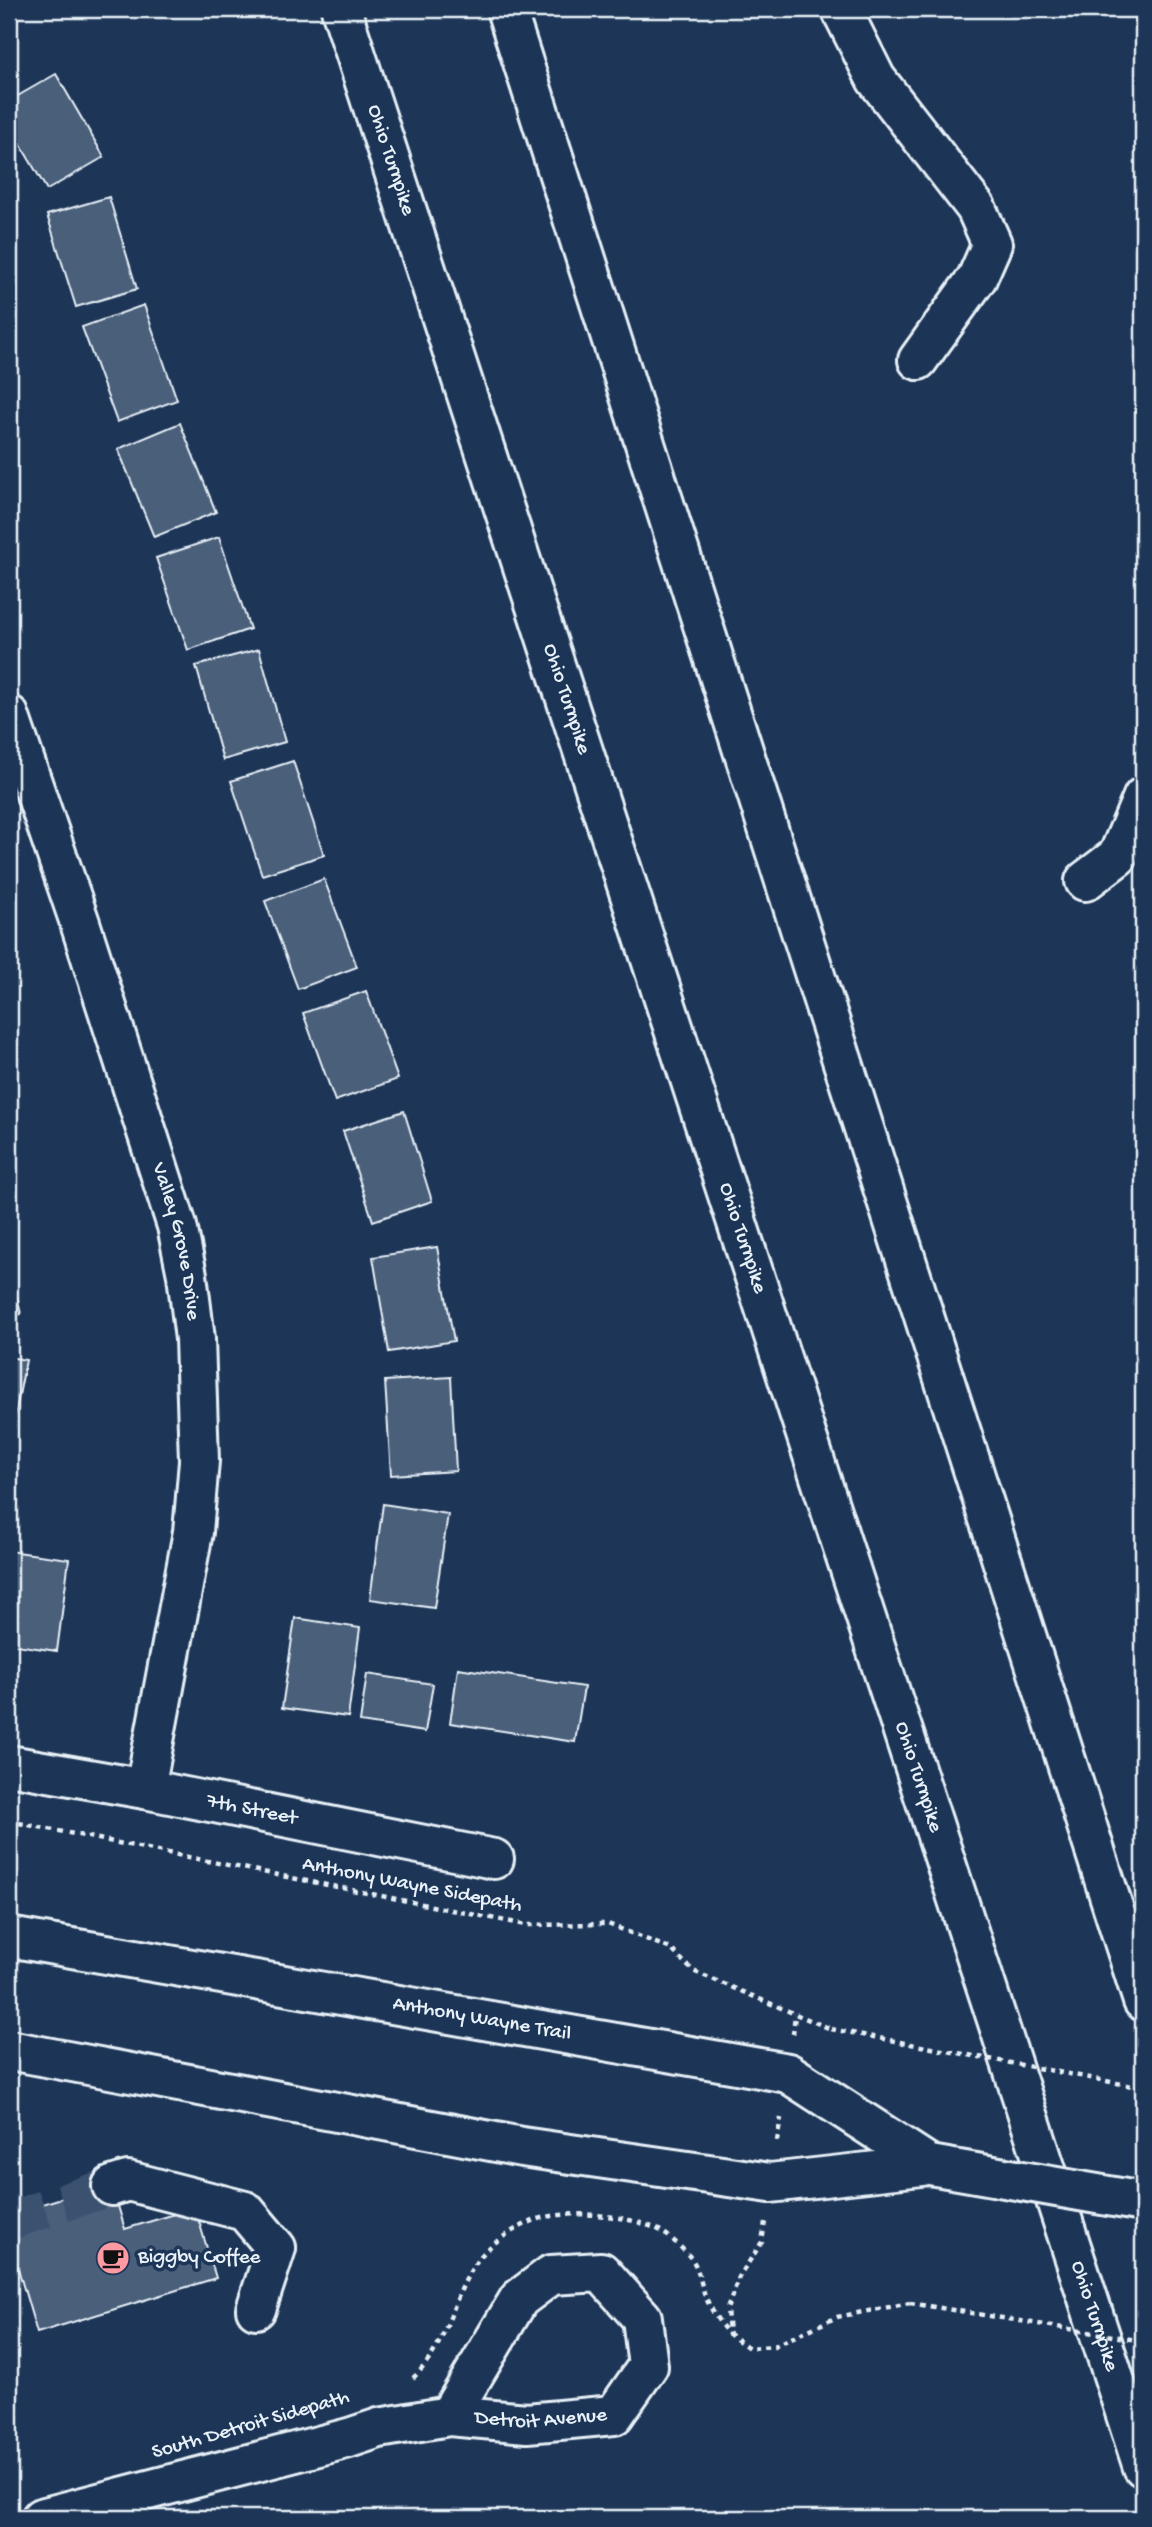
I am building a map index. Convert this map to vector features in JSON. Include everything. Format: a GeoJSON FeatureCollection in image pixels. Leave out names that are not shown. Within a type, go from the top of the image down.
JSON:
{"type":"FeatureCollection","features":[{"type":"Feature","properties":{"kind":"main road","name":"Ohio Turnpike"},"geometry":{"type":"LineString","coordinates":[[341,9],[1143,2467]]}},
{"type":"Feature","properties":{"kind":"main road"},"geometry":{"type":"LineString","coordinates":[[506,9],[1143,2001]]}},
{"type":"Feature","properties":{"kind":"main road"},"geometry":{"type":"LineString","coordinates":[[841,9],[876,79],[976,208],[992,244],[977,278],[918,360]]}},
{"type":"Feature","properties":{"kind":"main road","name":"Valley Grove Drive"},"geometry":{"type":"LineString","coordinates":[[9,715],[80,923],[177,1226],[187,1275],[195,1339],[199,1461],[193,1532],[145,1789]]}},
{"type":"Feature","properties":{"kind":"main road"},"geometry":{"type":"LineString","coordinates":[[1086,881],[1118,856],[1143,797]]}},
{"type":"Feature","properties":{"kind":"main road","name":"7th Street"},"geometry":{"type":"LineString","coordinates":[[9,1765],[145,1789],[494,1860]]}},
{"type":"Feature","properties":{"kind":"main road","name":"Anthony Wayne Trail"},"geometry":{"type":"LineString","coordinates":[[9,1937],[788,2073],[930,2165]]}},
{"type":"Feature","properties":{"kind":"main road","name":"Anthony Wayne Trail"},"geometry":{"type":"LineString","coordinates":[[9,2050],[522,2147],[768,2197],[930,2165],[1143,2202]]}},
{"type":"Feature","properties":{"kind":"main road"},"geometry":{"type":"LineString","coordinates":[[112,2186],[128,2181],[245,2211],[276,2248],[256,2309]]}},
{"type":"Feature","properties":{"kind":"main road","name":"Detroit Avenue"},"geometry":{"type":"LineString","coordinates":[[41,2518],[379,2428],[449,2416],[527,2423],[614,2414],[648,2366],[642,2318],[601,2272],[551,2275],[519,2299],[449,2416]]}},
{"type":"Feature","properties":{"kind":"path","name":"Anthony Wayne Sidepath"},"geometry":{"type":"LineString","coordinates":[[9,1821],[526,1926],[608,1924],[671,1949],[693,1971],[831,2029],[1143,2088]]}},
{"type":"Feature","properties":{"kind":"path"},"geometry":{"type":"LineString","coordinates":[[729,2333],[727,2309],[738,2277],[762,2242],[768,2197]]}},
{"type":"Feature","properties":{"kind":"path"},"geometry":{"type":"LineString","coordinates":[[404,2386],[424,2368],[444,2336],[460,2293],[477,2260],[501,2238],[534,2220],[569,2215],[629,2219],[661,2231],[693,2260],[706,2298],[718,2321],[749,2348],[774,2346],[837,2317],[910,2303],[1143,2341]]}},
{"type":"Feature","properties":{"kind":"building"},"geometry":{"type":"Polygon","coordinates":[[[56,74],[104,157],[47,190],[9,125],[9,101],[56,74]]]}},
{"type":"Feature","properties":{"kind":"building"},"geometry":{"type":"Polygon","coordinates":[[[109,197],[137,289],[76,307],[47,215],[109,197]]]}},
{"type":"Feature","properties":{"kind":"building"},"geometry":{"type":"Polygon","coordinates":[[[144,305],[177,400],[117,422],[82,327],[144,305]]]}},
{"type":"Feature","properties":{"kind":"building"},"geometry":{"type":"Polygon","coordinates":[[[180,423],[216,512],[154,537],[118,449],[180,423]]]}},
{"type":"Feature","properties":{"kind":"building"},"geometry":{"type":"Polygon","coordinates":[[[219,537],[250,629],[188,650],[156,558],[219,537]]]}},
{"type":"Feature","properties":{"kind":"building"},"geometry":{"type":"Polygon","coordinates":[[[259,649],[285,742],[223,760],[196,666],[259,649]]]}},
{"type":"Feature","properties":{"kind":"building"},"geometry":{"type":"Polygon","coordinates":[[[293,761],[324,855],[262,875],[231,781],[293,761]]]}},
{"type":"Feature","properties":{"kind":"building"},"geometry":{"type":"Polygon","coordinates":[[[324,879],[357,967],[298,989],[265,901],[324,879]]]}},
{"type":"Feature","properties":{"kind":"building"},"geometry":{"type":"Polygon","coordinates":[[[366,991],[398,1079],[335,1101],[303,1013],[366,991]]]}},
{"type":"Feature","properties":{"kind":"building"},"geometry":{"type":"Polygon","coordinates":[[[404,1111],[432,1201],[373,1221],[343,1131],[404,1111]]]}},
{"type":"Feature","properties":{"kind":"building"},"geometry":{"type":"Polygon","coordinates":[[[437,1247],[454,1341],[389,1352],[373,1257],[437,1247]]]}},
{"type":"Feature","properties":{"kind":"building"},"geometry":{"type":"Polygon","coordinates":[[[9,1264],[21,1314],[9,1317],[9,1264]]]}},
{"type":"Feature","properties":{"kind":"building"},"geometry":{"type":"Polygon","coordinates":[[[9,1357],[26,1360],[9,1446],[9,1357]]]}},
{"type":"Feature","properties":{"kind":"building"},"geometry":{"type":"Polygon","coordinates":[[[451,1377],[456,1471],[391,1475],[385,1381],[451,1377]]]}},
{"type":"Feature","properties":{"kind":"building"},"geometry":{"type":"Polygon","coordinates":[[[383,1504],[448,1514],[434,1608],[370,1599],[383,1504]]]}},
{"type":"Feature","properties":{"kind":"building"},"geometry":{"type":"Polygon","coordinates":[[[9,1551],[69,1559],[57,1651],[9,1644],[9,1551]]]}},
{"type":"Feature","properties":{"kind":"building"},"geometry":{"type":"Polygon","coordinates":[[[295,1618],[360,1628],[348,1717],[282,1708],[295,1618]]]}},
{"type":"Feature","properties":{"kind":"building"},"geometry":{"type":"Polygon","coordinates":[[[458,1668],[584,1687],[575,1742],[450,1723],[458,1668]]]}},
{"type":"Feature","properties":{"kind":"building"},"geometry":{"type":"Polygon","coordinates":[[[367,1674],[433,1684],[425,1732],[360,1722],[367,1674]]]}},
{"type":"Feature","properties":{"kind":"building","name":"Biggby Coffee"},"geometry":{"type":"Polygon","coordinates":[[[111,2183],[125,2229],[195,2208],[216,2278],[37,2333],[9,2238],[9,2214],[111,2183]]]}},
{"type":"Feature","properties":{"kind":"tunnel"},"geometry":{"type":"LineString","coordinates":[[9,2221],[112,2186]]}},
{"type":"Feature","properties":{"kind":"place","name":"Biggby Coffee"},"geometry":{"type":"Point","coordinates":[113,2258]}}]}
